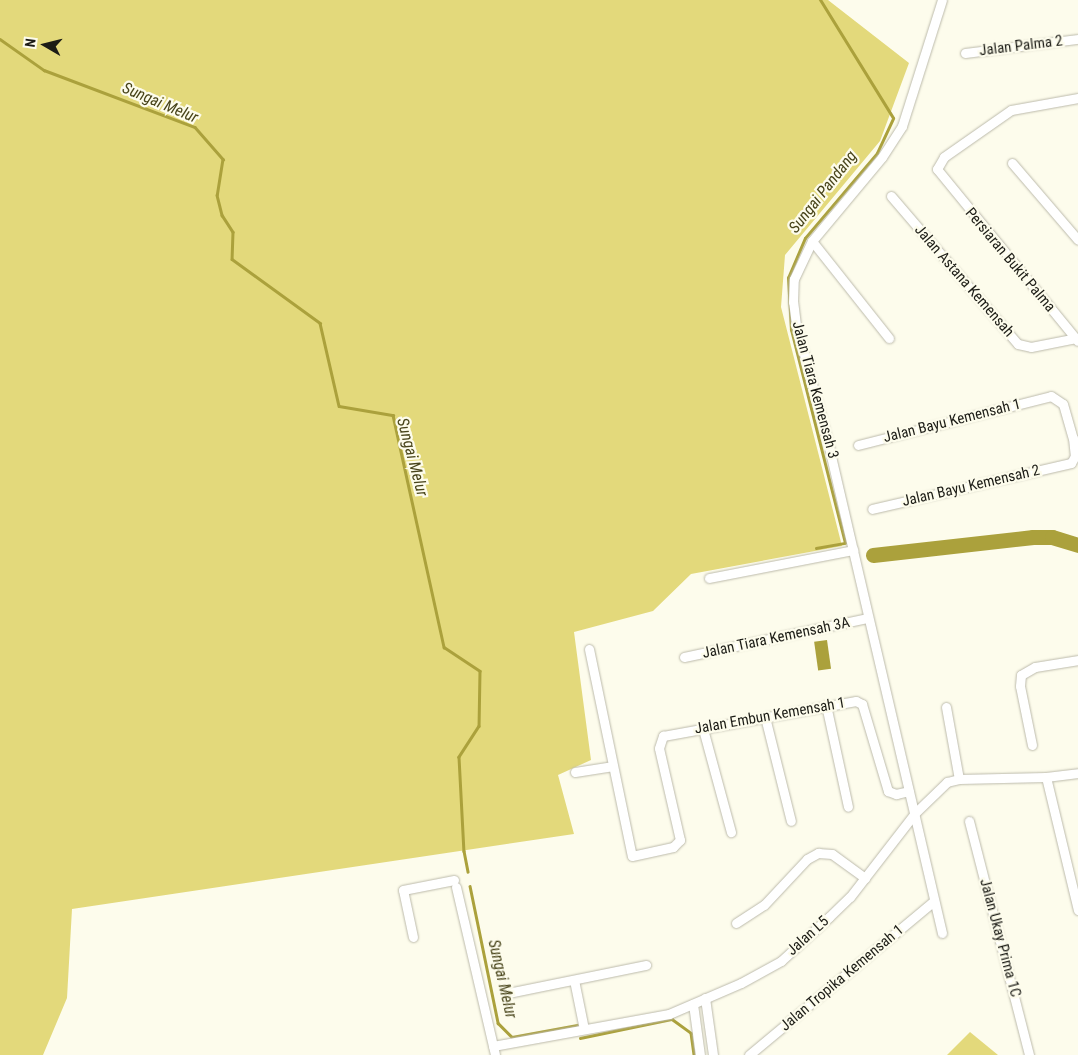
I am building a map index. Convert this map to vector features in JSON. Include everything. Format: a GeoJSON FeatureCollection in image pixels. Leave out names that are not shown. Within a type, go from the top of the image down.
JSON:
{"type":"FeatureCollection","features":[{"type":"Feature","properties":{"kind":"street","name":"Jalan Tiara Kemensah 3"},"geometry":{"type":"LineString","coordinates":[[942,0],[902,126],[882,157],[812,241],[794,279],[796,325],[853,550],[942,933]]}},
{"type":"Feature","properties":{"kind":"street","name":"Jalan Palma 2"},"geometry":{"type":"LineString","coordinates":[[965,53],[1078,39]]}},
{"type":"Feature","properties":{"kind":"street","name":"Persiaran Bukit Palma"},"geometry":{"type":"LineString","coordinates":[[1077,340],[944,181],[937,168],[938,163],[996,119],[1025,106],[1078,98]]}},
{"type":"Feature","properties":{"kind":"street"},"geometry":{"type":"LineString","coordinates":[[1012,163],[1078,240]]}},
{"type":"Feature","properties":{"kind":"street","name":"Jalan Astana Kemensah"},"geometry":{"type":"LineString","coordinates":[[892,196],[1018,344],[1031,347],[1077,340]]}},
{"type":"Feature","properties":{"kind":"street"},"geometry":{"type":"LineString","coordinates":[[812,241],[889,338]]}},
{"type":"Feature","properties":{"kind":"street","name":"Jalan Bayu Kemensah 1"},"geometry":{"type":"LineString","coordinates":[[858,445],[1046,397],[1060,400],[1073,424]]}},
{"type":"Feature","properties":{"kind":"street"},"geometry":{"type":"LineString","coordinates":[[1073,424],[1075,438]]}},
{"type":"Feature","properties":{"kind":"street","name":"Jalan Bayu Kemensah 2"},"geometry":{"type":"LineString","coordinates":[[872,509],[1071,463],[1075,456],[1075,438]]}},
{"type":"Feature","properties":{"kind":"street"},"geometry":{"type":"LineString","coordinates":[[709,578],[853,550]]}},
{"type":"Feature","properties":{"kind":"street","name":"Jalan Tiara Kemensah 3A"},"geometry":{"type":"LineString","coordinates":[[684,657],[868,618]]}},
{"type":"Feature","properties":{"kind":"street"},"geometry":{"type":"LineString","coordinates":[[575,772],[612,766],[589,649]]}},
{"type":"Feature","properties":{"kind":"street"},"geometry":{"type":"LineString","coordinates":[[1032,745],[1020,686],[1021,675],[1035,667],[1078,660]]}},
{"type":"Feature","properties":{"kind":"street","name":"Jalan Embun Kemensah 1"},"geometry":{"type":"LineString","coordinates":[[612,766],[632,856],[673,847],[678,844],[680,833],[659,744],[663,736],[764,716],[856,701],[862,704],[888,791],[896,794],[909,791]]}},
{"type":"Feature","properties":{"kind":"street"},"geometry":{"type":"LineString","coordinates":[[826,705],[848,807]]}},
{"type":"Feature","properties":{"kind":"street"},"geometry":{"type":"LineString","coordinates":[[946,707],[959,779]]}},
{"type":"Feature","properties":{"kind":"street"},"geometry":{"type":"LineString","coordinates":[[764,716],[791,821]]}},
{"type":"Feature","properties":{"kind":"street"},"geometry":{"type":"LineString","coordinates":[[703,728],[731,832]]}},
{"type":"Feature","properties":{"kind":"street","name":"Jalan L5"},"geometry":{"type":"LineString","coordinates":[[494,1050],[669,1014],[781,961],[836,911],[865,878],[914,813],[947,782],[959,779],[1046,777],[1078,773]]}},
{"type":"Feature","properties":{"kind":"street"},"geometry":{"type":"LineString","coordinates":[[1046,777],[1078,910]]}},
{"type":"Feature","properties":{"kind":"street","name":"Jalan Ukay Prima 1C"},"geometry":{"type":"LineString","coordinates":[[969,821],[1029,1055]]}},
{"type":"Feature","properties":{"kind":"street"},"geometry":{"type":"LineString","coordinates":[[736,923],[764,905],[808,859],[818,853],[832,854],[865,878]]}},
{"type":"Feature","properties":{"kind":"street"},"geometry":{"type":"LineString","coordinates":[[413,938],[404,890],[455,883],[494,1050]]}},
{"type":"Feature","properties":{"kind":"street","name":"Jalan Tropika Kemensah 1"},"geometry":{"type":"LineString","coordinates":[[749,1055],[934,901]]}},
{"type":"Feature","properties":{"kind":"street"},"geometry":{"type":"LineString","coordinates":[[508,993],[646,965]]}},
{"type":"Feature","properties":{"kind":"street"},"geometry":{"type":"LineString","coordinates":[[574,980],[584,1030]]}},
{"type":"Feature","properties":{"kind":"street"},"geometry":{"type":"LineString","coordinates":[[706,998],[714,1055]]}},
{"type":"Feature","properties":{"kind":"street"},"geometry":{"type":"LineString","coordinates":[[693,1004],[700,1055]]}},
{"type":"Feature","properties":{"kind":"shaded area"},"geometry":{"type":"Polygon","coordinates":[[[0,0],[828,0],[909,63],[880,141],[785,255],[781,307],[842,546],[691,574],[653,611],[574,632],[591,760],[558,775],[574,834],[72,909],[67,998],[43,1055],[0,1055],[0,0]]]}},
{"type":"Feature","properties":{"kind":"shaded area"},"geometry":{"type":"Polygon","coordinates":[[[827,640],[831,669],[818,671],[814,642],[827,640]]]}},
{"type":"Feature","properties":{"kind":"shaded area"},"geometry":{"type":"Polygon","coordinates":[[[970,1032],[998,1055],[947,1055],[970,1032]]]}},
{"type":"Feature","properties":{"kind":"waterway","name":"Sungai Pandang"},"geometry":{"type":"LineString","coordinates":[[816,548],[845,543],[791,330],[788,278],[805,238],[877,153],[893,118],[820,0]]}},
{"type":"Feature","properties":{"kind":"waterway","name":"Sungai Melur"},"geometry":{"type":"LineString","coordinates":[[0,39],[44,70],[195,127],[223,159],[217,195],[222,215],[233,232],[232,259],[320,323],[339,406],[393,415],[444,647],[480,671],[479,726],[459,757],[464,851],[468,872]]}},
{"type":"Feature","properties":{"kind":"waterway","name":"Sungai Pandang"},"geometry":{"type":"LineString","coordinates":[[873,555],[1033,537],[1052,537],[1078,545]]}},
{"type":"Feature","properties":{"kind":"waterway","name":"Sungai Melur"},"geometry":{"type":"LineString","coordinates":[[470,886],[498,1023],[512,1037],[577,1025]]}},
{"type":"Feature","properties":{"kind":"waterway","name":"Sungai Melur"},"geometry":{"type":"LineString","coordinates":[[580,1038],[672,1019],[691,1033],[694,1055]]}}]}
